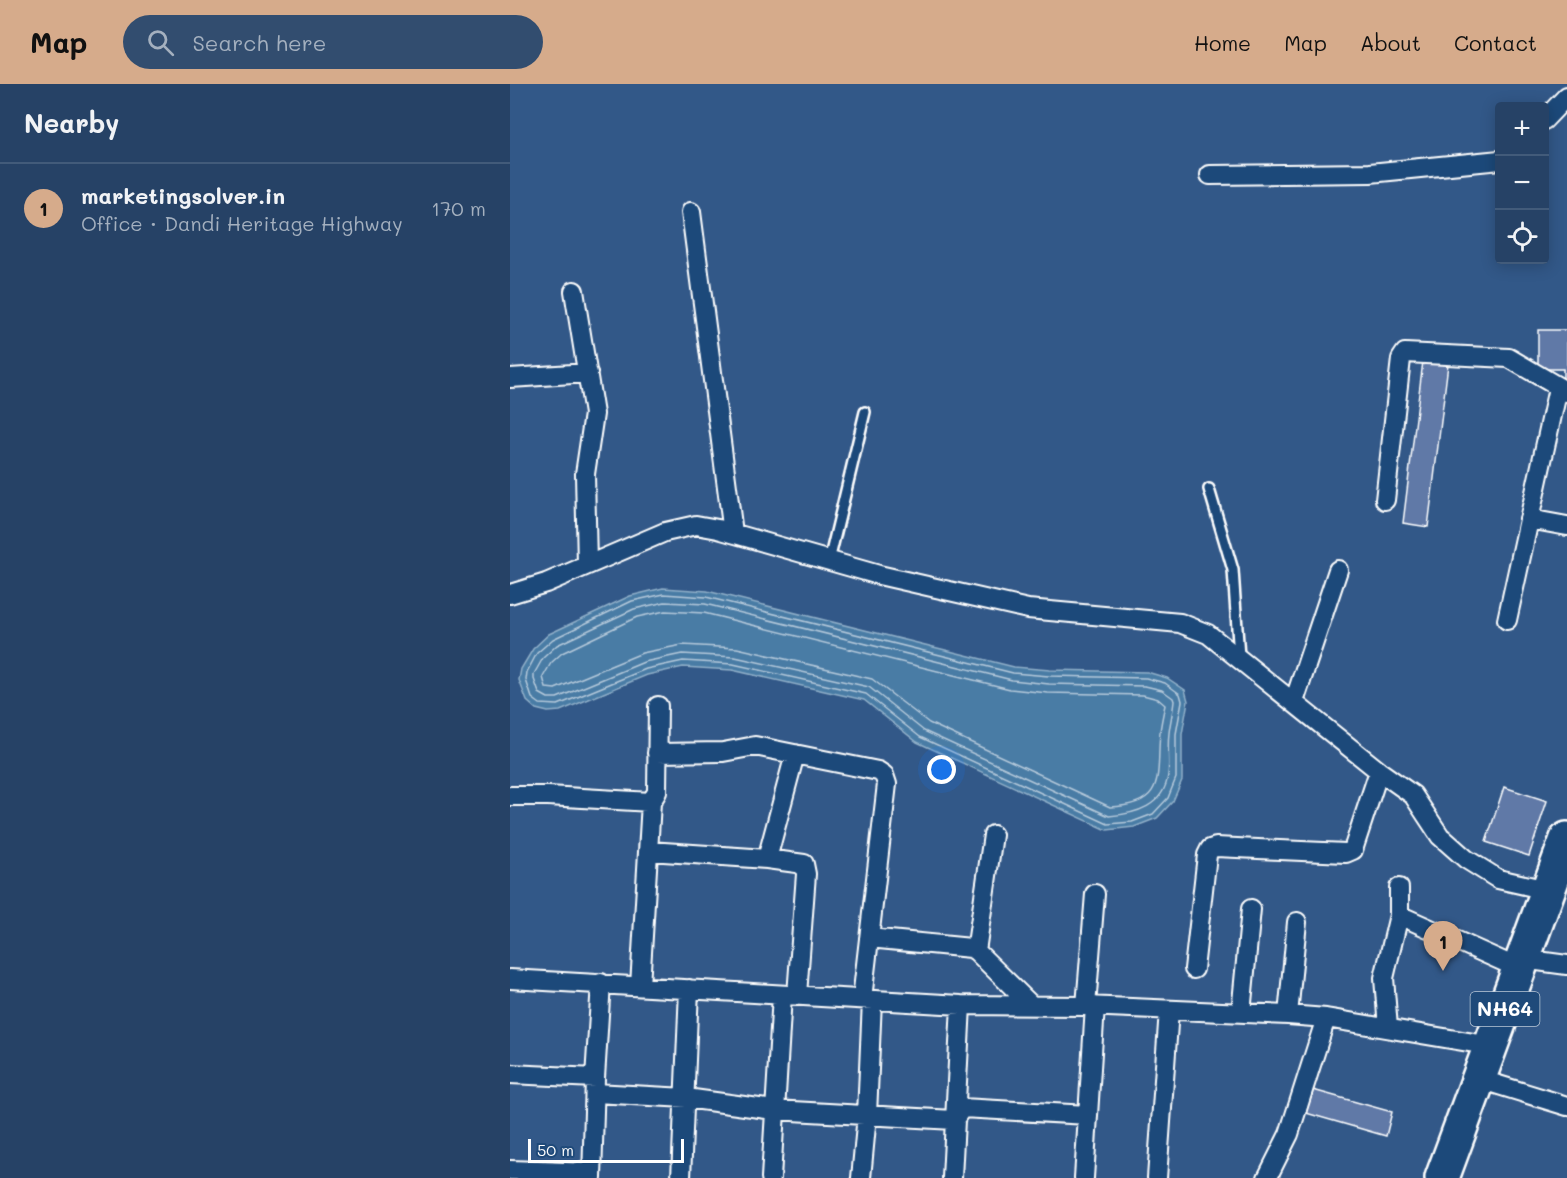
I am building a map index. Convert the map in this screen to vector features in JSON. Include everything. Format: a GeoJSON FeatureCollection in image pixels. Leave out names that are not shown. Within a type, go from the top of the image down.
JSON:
{"type":"FeatureCollection","features":[{"type":"Feature","properties":{"kind":"highway","name":"NH64"},"geometry":{"type":"LineString","coordinates":[[1442,1178],[1522,964],[1556,883],[1567,839]]}},
{"type":"Feature","properties":{"kind":"street"},"geometry":{"type":"LineString","coordinates":[[1549,116],[1567,96]]}},
{"type":"Feature","properties":{"kind":"street"},"geometry":{"type":"LineString","coordinates":[[1210,175],[1370,173],[1495,160]]}},
{"type":"Feature","properties":{"kind":"street"},"geometry":{"type":"LineString","coordinates":[[691,212],[733,533]]}},
{"type":"Feature","properties":{"kind":"street"},"geometry":{"type":"LineString","coordinates":[[574,291],[594,414],[585,474],[587,565]]}},
{"type":"Feature","properties":{"kind":"street"},"geometry":{"type":"LineString","coordinates":[[1385,500],[1401,359],[1405,353],[1509,358],[1562,390],[1528,519],[1507,620]]}},
{"type":"Feature","properties":{"kind":"street"},"geometry":{"type":"LineString","coordinates":[[510,378],[588,373]]}},
{"type":"Feature","properties":{"kind":"street"},"geometry":{"type":"LineString","coordinates":[[1528,519],[1567,526]]}},
{"type":"Feature","properties":{"kind":"street"},"geometry":{"type":"LineString","coordinates":[[510,594],[546,583],[665,532],[696,525],[733,533],[879,575],[1028,609],[1180,623],[1208,634],[1379,771],[1413,795],[1440,836],[1466,860],[1498,879],[1556,883]]}},
{"type":"Feature","properties":{"kind":"street"},"geometry":{"type":"LineString","coordinates":[[1294,702],[1338,570]]}},
{"type":"Feature","properties":{"kind":"street"},"geometry":{"type":"LineString","coordinates":[[640,986],[651,802],[657,792],[658,706]]}},
{"type":"Feature","properties":{"kind":"street"},"geometry":{"type":"LineString","coordinates":[[657,753],[723,752],[755,746],[879,771],[884,776],[886,784],[869,938],[867,1115],[861,1178]]}},
{"type":"Feature","properties":{"kind":"street"},"geometry":{"type":"LineString","coordinates":[[766,859],[795,754]]}},
{"type":"Feature","properties":{"kind":"street"},"geometry":{"type":"LineString","coordinates":[[1194,969],[1207,855],[1210,849],[1216,847],[1346,853],[1353,850],[1379,771]]}},
{"type":"Feature","properties":{"kind":"street"},"geometry":{"type":"LineString","coordinates":[[510,796],[555,796],[651,802]]}},
{"type":"Feature","properties":{"kind":"street"},"geometry":{"type":"LineString","coordinates":[[976,951],[993,835]]}},
{"type":"Feature","properties":{"kind":"street"},"geometry":{"type":"LineString","coordinates":[[649,851],[799,862],[806,868],[774,1110],[771,1178]]}},
{"type":"Feature","properties":{"kind":"street"},"geometry":{"type":"LineString","coordinates":[[1388,1028],[1384,978],[1399,915],[1399,888]]}},
{"type":"Feature","properties":{"kind":"street"},"geometry":{"type":"LineString","coordinates":[[1084,1178],[1095,894]]}},
{"type":"Feature","properties":{"kind":"street"},"geometry":{"type":"LineString","coordinates":[[1241,1013],[1251,909]]}},
{"type":"Feature","properties":{"kind":"street"},"geometry":{"type":"LineString","coordinates":[[1399,915],[1522,964],[1567,965]]}},
{"type":"Feature","properties":{"kind":"street"},"geometry":{"type":"LineString","coordinates":[[1288,1015],[1297,922]]}},
{"type":"Feature","properties":{"kind":"street"},"geometry":{"type":"LineString","coordinates":[[869,938],[966,946],[976,951],[1029,1004]]}},
{"type":"Feature","properties":{"kind":"street"},"geometry":{"type":"LineString","coordinates":[[510,979],[961,1005],[1029,1004],[1288,1015],[1326,1018],[1492,1046]]}},
{"type":"Feature","properties":{"kind":"street"},"geometry":{"type":"LineString","coordinates":[[510,1170],[592,1176],[601,983]]}},
{"type":"Feature","properties":{"kind":"street"},"geometry":{"type":"LineString","coordinates":[[681,1178],[689,989]]}},
{"type":"Feature","properties":{"kind":"street"},"geometry":{"type":"LineString","coordinates":[[952,1178],[961,1005]]}},
{"type":"Feature","properties":{"kind":"street"},"geometry":{"type":"LineString","coordinates":[[1157,1178],[1169,1010]]}},
{"type":"Feature","properties":{"kind":"street"},"geometry":{"type":"LineString","coordinates":[[1267,1178],[1289,1134],[1326,1018]]}},
{"type":"Feature","properties":{"kind":"street"},"geometry":{"type":"LineString","coordinates":[[510,1074],[774,1110],[954,1120]]}},
{"type":"Feature","properties":{"kind":"street"},"geometry":{"type":"LineString","coordinates":[[1479,1079],[1567,1106]]}},
{"type":"Feature","properties":{"kind":"street"},"geometry":{"type":"LineString","coordinates":[[954,1120],[962,1108],[1088,1115]]}},
{"type":"Feature","properties":{"kind":"lane"},"geometry":{"type":"LineString","coordinates":[[829,561],[865,412]]}},
{"type":"Feature","properties":{"kind":"lane"},"geometry":{"type":"LineString","coordinates":[[1209,489],[1233,570],[1239,657]]}},
{"type":"Feature","properties":{"kind":"water"},"geometry":{"type":"Polygon","coordinates":[[[663,588],[707,591],[1014,667],[1147,672],[1167,678],[1185,690],[1188,701],[1182,734],[1182,780],[1173,801],[1157,818],[1134,827],[1107,830],[917,742],[864,700],[732,670],[683,667],[647,675],[560,711],[548,712],[536,709],[527,701],[519,680],[521,669],[533,649],[549,634],[630,596],[663,588]]]}},
{"type":"Feature","properties":{"kind":"building"},"geometry":{"type":"Polygon","coordinates":[[[1538,330],[1567,330],[1567,379],[1563,379],[1563,369],[1538,369],[1538,330]]]}},
{"type":"Feature","properties":{"kind":"building"},"geometry":{"type":"Polygon","coordinates":[[[1424,353],[1449,356],[1428,527],[1403,523],[1424,353]]]}},
{"type":"Feature","properties":{"kind":"building"},"geometry":{"type":"Polygon","coordinates":[[[1504,787],[1547,801],[1529,856],[1486,842],[1504,787]]]}},
{"type":"Feature","properties":{"kind":"building"},"geometry":{"type":"Polygon","coordinates":[[[1313,1090],[1392,1112],[1386,1136],[1306,1113],[1313,1090]]]}},
{"type":"Feature","properties":{"kind":"place","name":"marketingsolver.in"},"geometry":{"type":"Point","coordinates":[1443,971]}}]}
